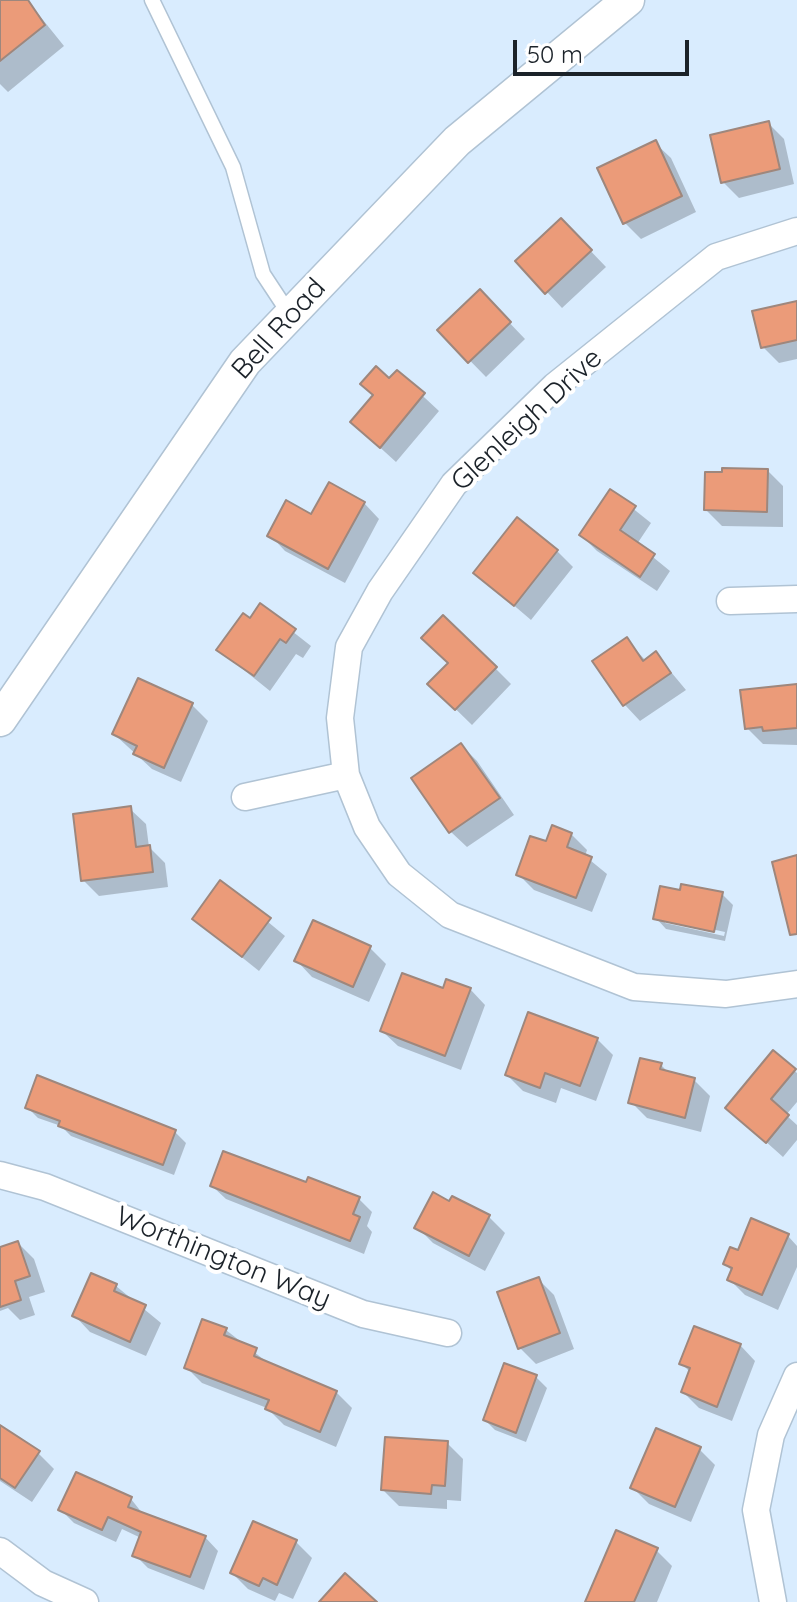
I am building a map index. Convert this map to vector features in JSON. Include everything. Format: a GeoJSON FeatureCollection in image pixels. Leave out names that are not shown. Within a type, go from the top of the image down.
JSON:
{"type":"FeatureCollection","features":[{"type":"Feature","properties":{"kind":"street","name":"Bell Road"},"geometry":{"type":"LineString","coordinates":[[0,720],[209,410],[245,362],[457,141],[628,0]]}},
{"type":"Feature","properties":{"kind":"street","name":"Glenleigh Drive"},"geometry":{"type":"LineString","coordinates":[[797,231],[716,257],[555,386],[454,484],[380,591],[349,647],[340,718],[346,775],[367,827],[399,874],[450,915],[634,987],[726,994],[797,984]]}},
{"type":"Feature","properties":{"kind":"street"},"geometry":{"type":"LineString","coordinates":[[730,601],[797,599]]}},
{"type":"Feature","properties":{"kind":"street"},"geometry":{"type":"LineString","coordinates":[[245,797],[346,775]]}},
{"type":"Feature","properties":{"kind":"street","name":"Worthington Way"},"geometry":{"type":"LineString","coordinates":[[0,1175],[45,1187],[363,1314],[448,1333]]}},
{"type":"Feature","properties":{"kind":"street"},"geometry":{"type":"LineString","coordinates":[[767,1601],[756,1510],[771,1435],[797,1376]]}},
{"type":"Feature","properties":{"kind":"street"},"geometry":{"type":"LineString","coordinates":[[0,1551],[43,1583],[85,1602]]}},
{"type":"Feature","properties":{"kind":"lane"},"geometry":{"type":"LineString","coordinates":[[152,0],[233,167],[263,274],[290,315]]}},
{"type":"Feature","properties":{"kind":"building"},"geometry":{"type":"Polygon","coordinates":[[[0,0],[28,0],[45,25],[0,61],[0,0]]]}},
{"type":"Feature","properties":{"kind":"building"},"geometry":{"type":"Polygon","coordinates":[[[769,121],[780,169],[721,183],[710,135],[769,121]]]}},
{"type":"Feature","properties":{"kind":"building"},"geometry":{"type":"Polygon","coordinates":[[[656,140],[682,196],[623,224],[597,168],[656,140]]]}},
{"type":"Feature","properties":{"kind":"building"},"geometry":{"type":"Polygon","coordinates":[[[561,218],[592,250],[545,294],[515,261],[561,218]]]}},
{"type":"Feature","properties":{"kind":"building"},"geometry":{"type":"Polygon","coordinates":[[[480,289],[511,322],[468,363],[437,330],[480,289]]]}},
{"type":"Feature","properties":{"kind":"building"},"geometry":{"type":"Polygon","coordinates":[[[797,301],[797,340],[761,348],[752,311],[797,301]]]}},
{"type":"Feature","properties":{"kind":"building"},"geometry":{"type":"Polygon","coordinates":[[[376,366],[389,378],[397,370],[425,393],[380,448],[350,422],[373,395],[360,384],[376,366]]]}},
{"type":"Feature","properties":{"kind":"building"},"geometry":{"type":"Polygon","coordinates":[[[722,468],[768,469],[767,512],[704,510],[705,472],[722,472],[722,468]]]}},
{"type":"Feature","properties":{"kind":"building"},"geometry":{"type":"Polygon","coordinates":[[[329,482],[365,502],[328,569],[267,536],[286,500],[311,514],[329,482]]]}},
{"type":"Feature","properties":{"kind":"building"},"geometry":{"type":"Polygon","coordinates":[[[610,489],[636,506],[620,530],[655,554],[640,577],[579,535],[610,489]]]}},
{"type":"Feature","properties":{"kind":"building"},"geometry":{"type":"Polygon","coordinates":[[[517,517],[558,550],[514,606],[473,573],[517,517]]]}},
{"type":"Feature","properties":{"kind":"building"},"geometry":{"type":"Polygon","coordinates":[[[260,603],[296,629],[286,643],[280,639],[254,676],[216,650],[243,613],[250,618],[260,603]]]}},
{"type":"Feature","properties":{"kind":"building"},"geometry":{"type":"Polygon","coordinates":[[[443,615],[497,667],[455,710],[427,684],[448,663],[421,638],[443,615]]]}},
{"type":"Feature","properties":{"kind":"building"},"geometry":{"type":"Polygon","coordinates":[[[627,637],[643,661],[656,651],[671,673],[623,706],[592,661],[627,637]]]}},
{"type":"Feature","properties":{"kind":"building"},"geometry":{"type":"Polygon","coordinates":[[[138,678],[193,703],[164,768],[133,754],[137,746],[112,734],[138,678]]]}},
{"type":"Feature","properties":{"kind":"building"},"geometry":{"type":"Polygon","coordinates":[[[797,684],[797,728],[745,729],[740,690],[797,684]]]}},
{"type":"Feature","properties":{"kind":"building"},"geometry":{"type":"Polygon","coordinates":[[[461,743],[500,798],[449,833],[411,778],[461,743]]]}},
{"type":"Feature","properties":{"kind":"building"},"geometry":{"type":"Polygon","coordinates":[[[131,806],[136,847],[150,845],[153,872],[81,881],[73,814],[131,806]]]}},
{"type":"Feature","properties":{"kind":"building"},"geometry":{"type":"Polygon","coordinates":[[[552,825],[572,833],[567,847],[592,857],[576,898],[516,875],[530,836],[546,841],[552,825]]]}},
{"type":"Feature","properties":{"kind":"building"},"geometry":{"type":"Polygon","coordinates":[[[797,855],[797,934],[790,935],[772,862],[797,855]]]}},
{"type":"Feature","properties":{"kind":"building"},"geometry":{"type":"Polygon","coordinates":[[[220,880],[271,918],[242,957],[192,919],[220,880]]]}},
{"type":"Feature","properties":{"kind":"building"},"geometry":{"type":"Polygon","coordinates":[[[681,884],[723,892],[714,932],[653,919],[660,886],[680,890],[681,884]]]}},
{"type":"Feature","properties":{"kind":"building"},"geometry":{"type":"Polygon","coordinates":[[[313,920],[371,946],[353,987],[294,961],[313,920]]]}},
{"type":"Feature","properties":{"kind":"building"},"geometry":{"type":"Polygon","coordinates":[[[402,973],[443,988],[446,979],[471,988],[445,1056],[380,1031],[402,973]]]}},
{"type":"Feature","properties":{"kind":"building"},"geometry":{"type":"Polygon","coordinates":[[[528,1012],[598,1038],[580,1086],[545,1073],[540,1088],[505,1075],[528,1012]]]}},
{"type":"Feature","properties":{"kind":"building"},"geometry":{"type":"Polygon","coordinates":[[[773,1050],[796,1069],[771,1099],[789,1115],[766,1143],[725,1108],[773,1050]]]}},
{"type":"Feature","properties":{"kind":"building"},"geometry":{"type":"Polygon","coordinates":[[[640,1058],[662,1063],[660,1069],[695,1078],[685,1118],[628,1103],[640,1058]]]}},
{"type":"Feature","properties":{"kind":"building"},"geometry":{"type":"Polygon","coordinates":[[[37,1075],[176,1130],[163,1165],[58,1126],[60,1121],[25,1108],[37,1075]]]}},
{"type":"Feature","properties":{"kind":"building"},"geometry":{"type":"Polygon","coordinates":[[[223,1151],[306,1182],[308,1177],[360,1197],[353,1214],[360,1217],[350,1241],[210,1186],[223,1151]]]}},
{"type":"Feature","properties":{"kind":"building"},"geometry":{"type":"Polygon","coordinates":[[[433,1192],[449,1201],[452,1196],[490,1215],[469,1256],[414,1228],[433,1192]]]}},
{"type":"Feature","properties":{"kind":"building"},"geometry":{"type":"Polygon","coordinates":[[[751,1218],[789,1234],[762,1295],[727,1280],[732,1268],[723,1264],[730,1247],[738,1250],[751,1218]]]}},
{"type":"Feature","properties":{"kind":"building"},"geometry":{"type":"Polygon","coordinates":[[[18,1241],[30,1276],[15,1281],[21,1300],[0,1307],[0,1247],[18,1241]]]}},
{"type":"Feature","properties":{"kind":"building"},"geometry":{"type":"Polygon","coordinates":[[[91,1273],[117,1284],[114,1291],[146,1305],[130,1342],[72,1316],[91,1273]]]}},
{"type":"Feature","properties":{"kind":"building"},"geometry":{"type":"Polygon","coordinates":[[[539,1277],[560,1333],[518,1349],[497,1292],[539,1277]]]}},
{"type":"Feature","properties":{"kind":"building"},"geometry":{"type":"Polygon","coordinates":[[[202,1319],[227,1328],[224,1335],[257,1348],[254,1356],[337,1391],[320,1432],[265,1409],[269,1400],[184,1368],[202,1319]]]}},
{"type":"Feature","properties":{"kind":"building"},"geometry":{"type":"Polygon","coordinates":[[[694,1326],[741,1344],[717,1407],[681,1392],[690,1368],[679,1364],[694,1326]]]}},
{"type":"Feature","properties":{"kind":"building"},"geometry":{"type":"Polygon","coordinates":[[[504,1363],[537,1375],[516,1433],[483,1420],[504,1363]]]}},
{"type":"Feature","properties":{"kind":"building"},"geometry":{"type":"Polygon","coordinates":[[[0,1425],[40,1451],[15,1488],[0,1478],[0,1425]]]}},
{"type":"Feature","properties":{"kind":"building"},"geometry":{"type":"Polygon","coordinates":[[[656,1428],[701,1447],[675,1507],[630,1488],[656,1428]]]}},
{"type":"Feature","properties":{"kind":"building"},"geometry":{"type":"Polygon","coordinates":[[[385,1437],[448,1441],[445,1486],[432,1485],[431,1494],[381,1490],[385,1437]]]}},
{"type":"Feature","properties":{"kind":"building"},"geometry":{"type":"Polygon","coordinates":[[[76,1472],[132,1497],[128,1507],[206,1536],[190,1577],[132,1556],[141,1532],[108,1517],[102,1530],[58,1510],[76,1472]]]}},
{"type":"Feature","properties":{"kind":"building"},"geometry":{"type":"Polygon","coordinates":[[[253,1521],[297,1540],[277,1585],[263,1578],[259,1586],[230,1573],[253,1521]]]}},
{"type":"Feature","properties":{"kind":"building"},"geometry":{"type":"Polygon","coordinates":[[[616,1530],[658,1548],[634,1602],[585,1602],[616,1530]]]}},
{"type":"Feature","properties":{"kind":"building"},"geometry":{"type":"Polygon","coordinates":[[[345,1573],[377,1602],[319,1602],[345,1573]]]}}]}
